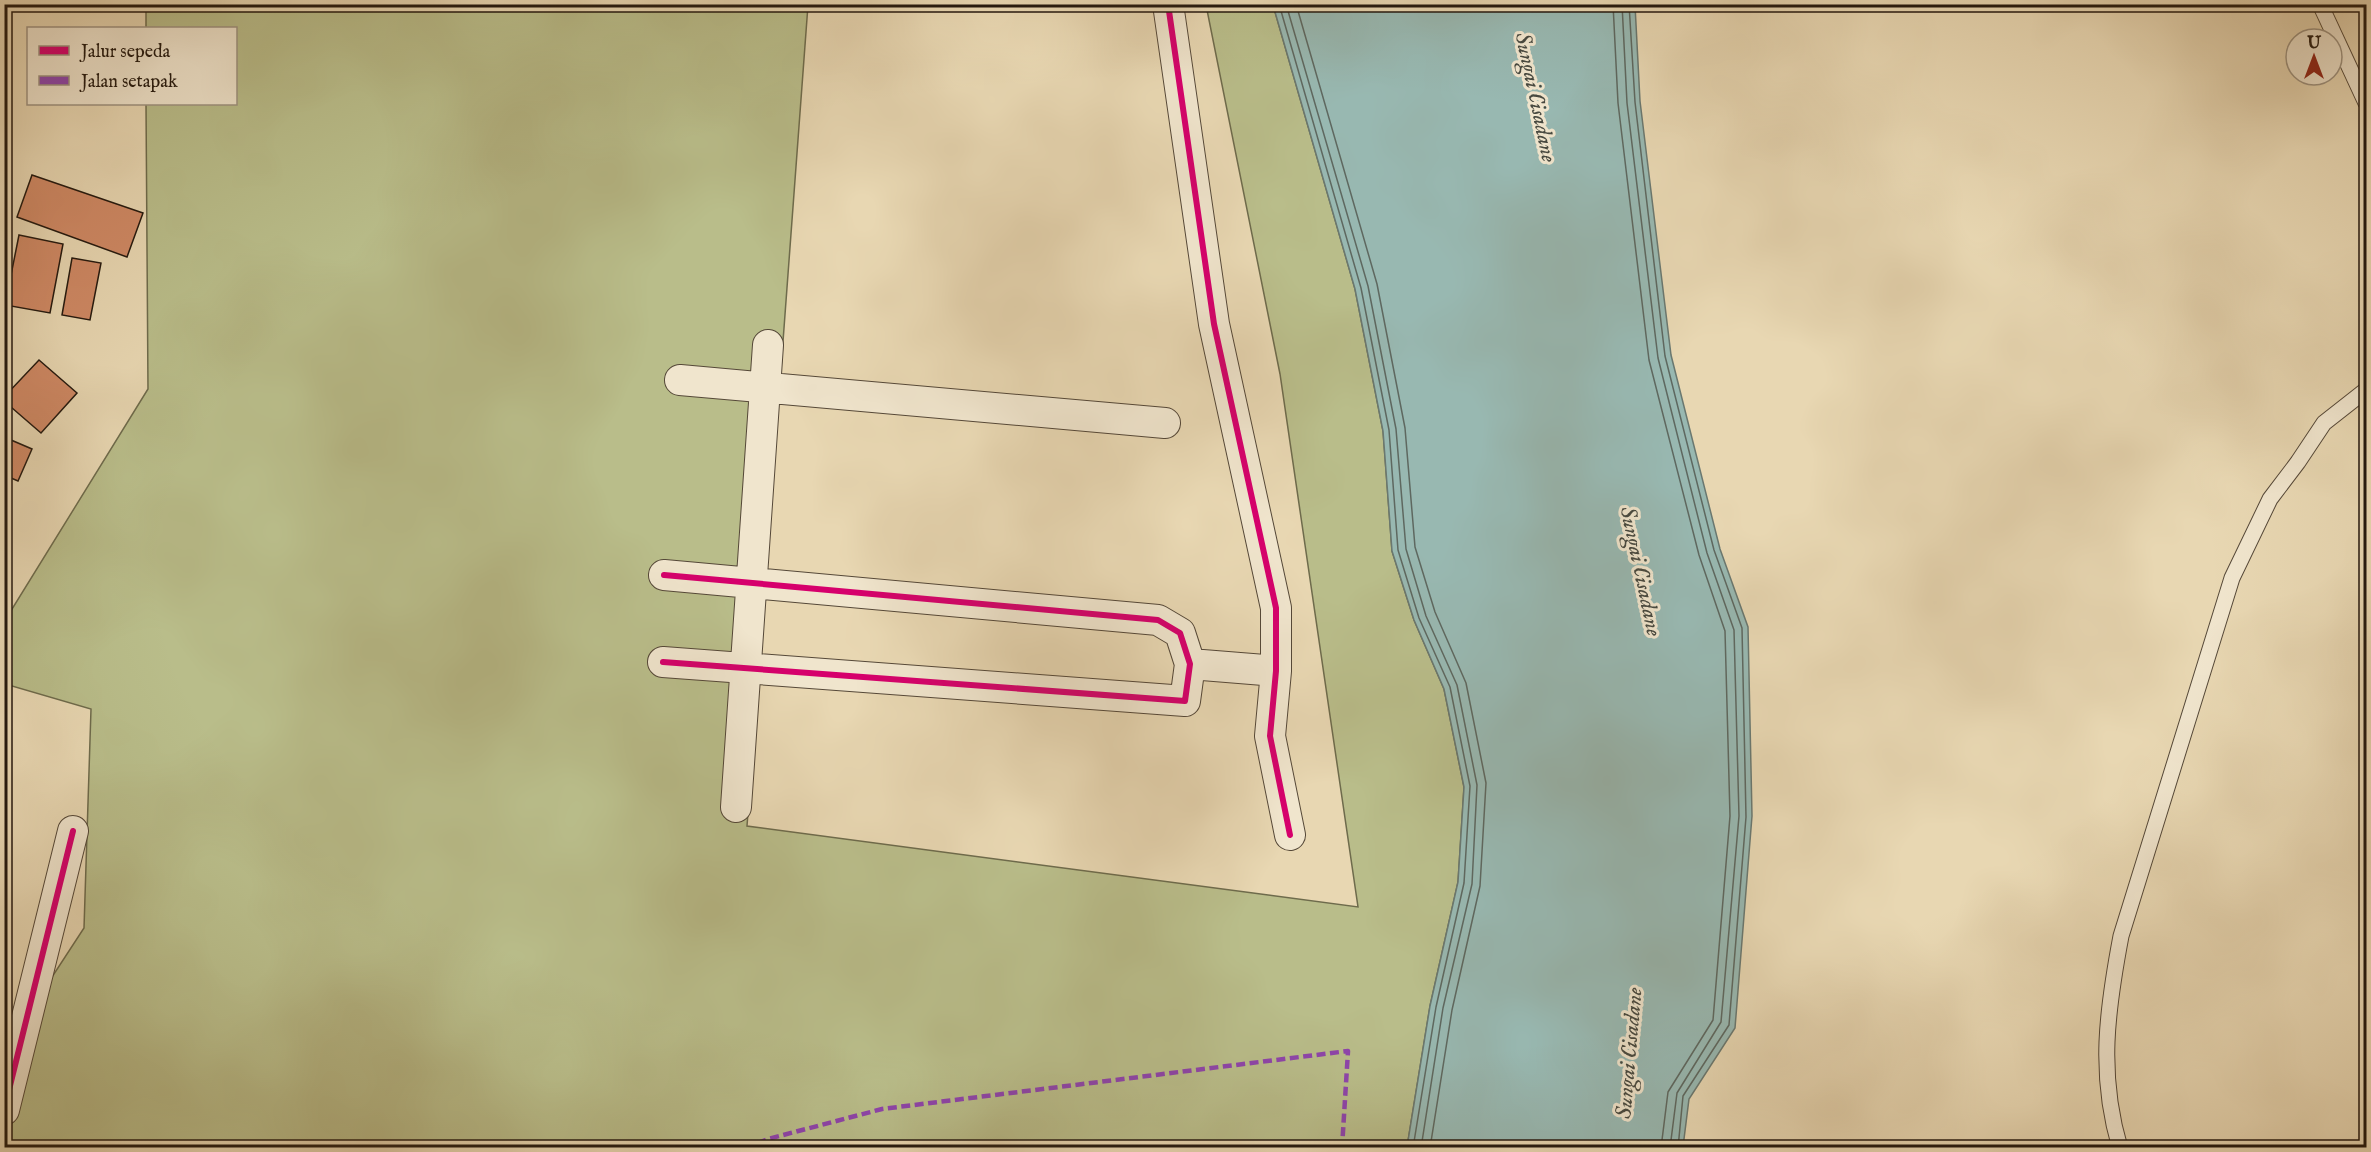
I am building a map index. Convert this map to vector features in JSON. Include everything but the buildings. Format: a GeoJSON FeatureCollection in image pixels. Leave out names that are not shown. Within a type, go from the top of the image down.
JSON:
{"type":"FeatureCollection","features":[{"type":"Feature","properties":{"kind":"street"},"geometry":{"type":"LineString","coordinates":[[1168,4],[1214,324],[1276,608],[1276,671],[1270,736],[1290,835]]}},
{"type":"Feature","properties":{"kind":"street"},"geometry":{"type":"LineString","coordinates":[[736,807],[768,345]]}},
{"type":"Feature","properties":{"kind":"street"},"geometry":{"type":"LineString","coordinates":[[680,380],[1165,423]]}},
{"type":"Feature","properties":{"kind":"street"},"geometry":{"type":"LineString","coordinates":[[663,662],[1185,701],[1191,664],[1180,633],[1158,620],[664,575]]}},
{"type":"Feature","properties":{"kind":"street"},"geometry":{"type":"LineString","coordinates":[[1191,664],[1276,671]]}},
{"type":"Feature","properties":{"kind":"street"},"geometry":{"type":"LineString","coordinates":[[4,1110],[73,831]]}},
{"type":"Feature","properties":{"kind":"lane"},"geometry":{"type":"LineString","coordinates":[[2320,4],[2365,96]]}},
{"type":"Feature","properties":{"kind":"lane"},"geometry":{"type":"LineString","coordinates":[[2120,1148],[2111,1115],[2107,1075],[2107,1028],[2121,936],[2232,578],[2270,499],[2324,423],[2367,390]]}},
{"type":"Feature","properties":{"kind":"green space"},"geometry":{"type":"Polygon","coordinates":[[[146,5],[808,5],[747,826],[1358,907],[1280,374],[1206,5],[1273,5],[1355,289],[1383,431],[1392,551],[1414,620],[1444,689],[1464,787],[1458,882],[1430,1006],[1407,1147],[5,1147],[5,1049],[84,928],[91,709],[5,684],[4,622],[148,389],[146,105],[237,105],[237,27],[146,27],[146,5]]]}},
{"type":"Feature","properties":{"kind":"water","name":"Sungai Cisadane"},"geometry":{"type":"Polygon","coordinates":[[[1273,5],[1635,5],[1640,101],[1671,355],[1720,549],[1748,627],[1752,816],[1735,1028],[1689,1099],[1683,1147],[1407,1147],[1430,1006],[1458,882],[1464,787],[1444,689],[1414,620],[1392,551],[1383,431],[1355,289],[1273,5]]]}},
{"type":"Feature","properties":{"kind":"marked path"},"geometry":{"type":"LineString","coordinates":[[745,1148],[768,1139],[882,1109],[1348,1051],[1342,1148]]}},
{"type":"Feature","properties":{"kind":"cycle path"},"geometry":{"type":"LineString","coordinates":[[1168,4],[1214,324],[1276,608],[1276,671],[1270,736],[1290,835]]}},
{"type":"Feature","properties":{"kind":"cycle path"},"geometry":{"type":"LineString","coordinates":[[663,662],[1185,701],[1190,664],[1180,633],[1158,620],[664,575]]}},
{"type":"Feature","properties":{"kind":"cycle path"},"geometry":{"type":"LineString","coordinates":[[4,1110],[73,831]]}}]}
